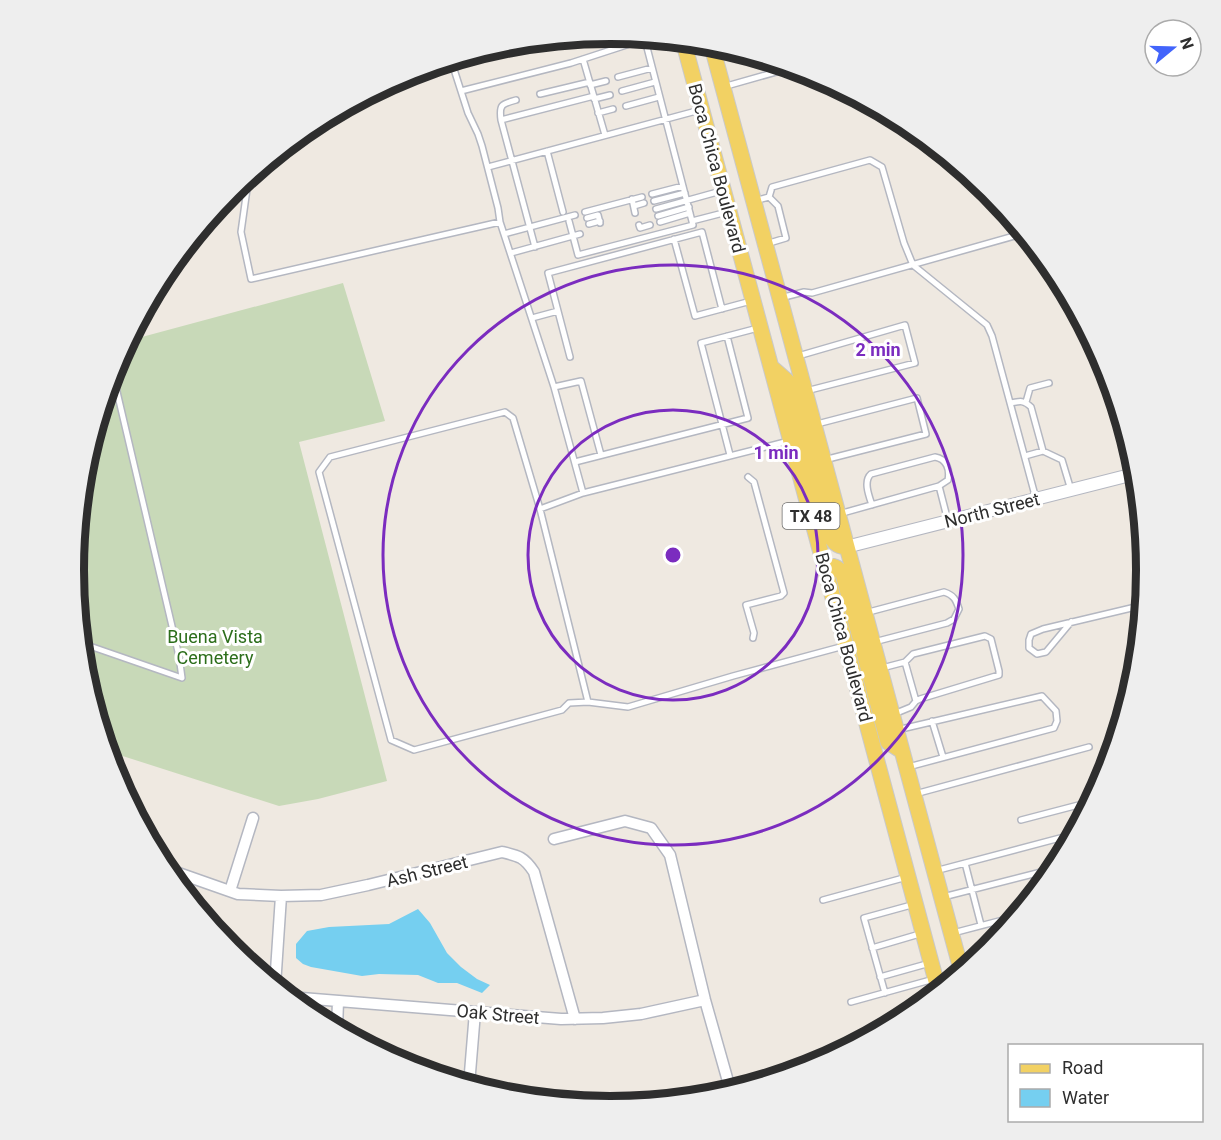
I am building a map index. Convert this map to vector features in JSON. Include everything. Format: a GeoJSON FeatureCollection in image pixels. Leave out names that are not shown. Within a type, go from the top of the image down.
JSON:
{"type":"FeatureCollection","features":[{"type":"Feature","properties":{"kind":"main road","name":"Boca Chica Boulevard"},"geometry":{"type":"LineString","coordinates":[[684,49],[937,983]]}},
{"type":"Feature","properties":{"kind":"main road","name":"Boca Chica Boulevard"},"geometry":{"type":"LineString","coordinates":[[714,54],[960,964]]}},
{"type":"Feature","properties":{"kind":"main road"},"geometry":{"type":"LineString","coordinates":[[771,367],[787,381],[828,532],[832,541],[839,546],[846,547]]}},
{"type":"Feature","properties":{"kind":"main road"},"geometry":{"type":"LineString","coordinates":[[825,567],[838,568],[843,574],[888,742],[902,751]]}},
{"type":"Feature","properties":{"kind":"street","name":"North Street"},"geometry":{"type":"LineString","coordinates":[[846,547],[1128,475]]}},
{"type":"Feature","properties":{"kind":"street"},"geometry":{"type":"LineString","coordinates":[[230,891],[253,818]]}},
{"type":"Feature","properties":{"kind":"street"},"geometry":{"type":"LineString","coordinates":[[554,838],[625,821],[651,828],[670,855],[728,1083]]}},
{"type":"Feature","properties":{"kind":"street","name":"Ash Street"},"geometry":{"type":"LineString","coordinates":[[181,874],[238,894],[321,895],[502,852],[519,856],[528,862],[534,872],[575,1019]]}},
{"type":"Feature","properties":{"kind":"street"},"geometry":{"type":"LineString","coordinates":[[276,976],[281,896]]}},
{"type":"Feature","properties":{"kind":"street","name":"Oak Street"},"geometry":{"type":"LineString","coordinates":[[304,998],[575,1019],[641,1014],[705,1000]]}},
{"type":"Feature","properties":{"kind":"street"},"geometry":{"type":"LineString","coordinates":[[337,1020],[338,1001]]}},
{"type":"Feature","properties":{"kind":"street"},"geometry":{"type":"LineString","coordinates":[[470,1078],[475,1012]]}},
{"type":"Feature","properties":{"kind":"lane"},"geometry":{"type":"LineString","coordinates":[[461,91],[583,59],[625,44]]}},
{"type":"Feature","properties":{"kind":"lane"},"geometry":{"type":"LineString","coordinates":[[504,234],[530,227],[573,223],[578,241],[578,255],[693,225],[648,45]]}},
{"type":"Feature","properties":{"kind":"lane"},"geometry":{"type":"LineString","coordinates":[[583,59],[605,135]]}},
{"type":"Feature","properties":{"kind":"lane"},"geometry":{"type":"LineString","coordinates":[[454,67],[488,167],[500,222],[554,387],[583,494]]}},
{"type":"Feature","properties":{"kind":"lane"},"geometry":{"type":"LineString","coordinates":[[618,77],[652,69]]}},
{"type":"Feature","properties":{"kind":"lane"},"geometry":{"type":"LineString","coordinates":[[723,87],[780,71]]}},
{"type":"Feature","properties":{"kind":"lane"},"geometry":{"type":"LineString","coordinates":[[540,94],[606,81]]}},
{"type":"Feature","properties":{"kind":"lane"},"geometry":{"type":"LineString","coordinates":[[622,91],[655,82]]}},
{"type":"Feature","properties":{"kind":"lane"},"geometry":{"type":"LineString","coordinates":[[501,120],[610,95]]}},
{"type":"Feature","properties":{"kind":"lane"},"geometry":{"type":"LineString","coordinates":[[626,106],[659,97]]}},
{"type":"Feature","properties":{"kind":"lane"},"geometry":{"type":"LineString","coordinates":[[516,100],[501,106],[501,120],[535,247]]}},
{"type":"Feature","properties":{"kind":"lane"},"geometry":{"type":"LineString","coordinates":[[598,113],[613,109]]}},
{"type":"Feature","properties":{"kind":"lane"},"geometry":{"type":"LineString","coordinates":[[488,167],[701,110]]}},
{"type":"Feature","properties":{"kind":"lane"},"geometry":{"type":"LineString","coordinates":[[547,151],[563,212]]}},
{"type":"Feature","properties":{"kind":"lane"},"geometry":{"type":"LineString","coordinates":[[769,197],[772,187],[870,160],[882,167],[904,243],[913,265],[987,325],[992,336],[1036,499]]}},
{"type":"Feature","properties":{"kind":"lane"},"geometry":{"type":"LineString","coordinates":[[683,186],[653,197],[685,193]]}},
{"type":"Feature","properties":{"kind":"lane"},"geometry":{"type":"LineString","coordinates":[[247,189],[242,232],[250,279],[500,222]]}},
{"type":"Feature","properties":{"kind":"lane"},"geometry":{"type":"LineString","coordinates":[[656,209],[723,191]]}},
{"type":"Feature","properties":{"kind":"lane"},"geometry":{"type":"LineString","coordinates":[[753,202],[769,197]]}},
{"type":"Feature","properties":{"kind":"lane"},"geometry":{"type":"LineString","coordinates":[[764,244],[786,238],[778,206],[769,197]]}},
{"type":"Feature","properties":{"kind":"lane"},"geometry":{"type":"LineString","coordinates":[[600,222],[587,218],[643,200]]}},
{"type":"Feature","properties":{"kind":"lane"},"geometry":{"type":"LineString","coordinates":[[633,202],[636,213]]}},
{"type":"Feature","properties":{"kind":"lane"},"geometry":{"type":"LineString","coordinates":[[659,219],[689,210]]}},
{"type":"Feature","properties":{"kind":"lane"},"geometry":{"type":"LineString","coordinates":[[692,221],[729,212]]}},
{"type":"Feature","properties":{"kind":"lane"},"geometry":{"type":"LineString","coordinates":[[639,225],[640,228],[650,225]]}},
{"type":"Feature","properties":{"kind":"lane"},"geometry":{"type":"LineString","coordinates":[[570,357],[548,273],[702,232],[723,309]]}},
{"type":"Feature","properties":{"kind":"lane"},"geometry":{"type":"LineString","coordinates":[[779,298],[804,291],[812,293],[1017,235]]}},
{"type":"Feature","properties":{"kind":"lane"},"geometry":{"type":"LineString","coordinates":[[674,239],[695,316],[753,301]]}},
{"type":"Feature","properties":{"kind":"lane"},"geometry":{"type":"LineString","coordinates":[[511,254],[535,247],[578,241]]}},
{"type":"Feature","properties":{"kind":"lane"},"geometry":{"type":"LineString","coordinates":[[532,318],[558,311]]}},
{"type":"Feature","properties":{"kind":"lane"},"geometry":{"type":"LineString","coordinates":[[795,357],[905,325],[915,363],[804,392]]}},
{"type":"Feature","properties":{"kind":"lane"},"geometry":{"type":"LineString","coordinates":[[730,456],[701,343],[760,328]]}},
{"type":"Feature","properties":{"kind":"lane"},"geometry":{"type":"LineString","coordinates":[[575,462],[748,418],[727,336]]}},
{"type":"Feature","properties":{"kind":"lane"},"geometry":{"type":"LineString","coordinates":[[554,387],[581,381],[601,455]]}},
{"type":"Feature","properties":{"kind":"lane"},"geometry":{"type":"LineString","coordinates":[[1026,402],[1030,388],[1049,382]]}},
{"type":"Feature","properties":{"kind":"lane"},"geometry":{"type":"LineString","coordinates":[[90,646],[182,678],[180,656],[116,389]]}},
{"type":"Feature","properties":{"kind":"lane"},"geometry":{"type":"LineString","coordinates":[[813,425],[917,398],[926,434],[823,460]]}},
{"type":"Feature","properties":{"kind":"lane"},"geometry":{"type":"LineString","coordinates":[[1010,403],[1021,401],[1031,407],[1042,451]]}},
{"type":"Feature","properties":{"kind":"lane"},"geometry":{"type":"LineString","coordinates":[[588,702],[540,509],[513,418],[505,412],[330,457],[319,472],[391,740],[414,750],[562,710],[569,703],[588,702],[628,707],[846,646]]}},
{"type":"Feature","properties":{"kind":"lane"},"geometry":{"type":"LineString","coordinates":[[540,509],[583,494],[791,440]]}},
{"type":"Feature","properties":{"kind":"lane"},"geometry":{"type":"LineString","coordinates":[[1025,456],[1042,451],[1062,460],[1071,490]]}},
{"type":"Feature","properties":{"kind":"lane"},"geometry":{"type":"LineString","coordinates":[[838,514],[872,506],[939,486],[948,480],[946,464],[941,458],[935,457],[871,474],[866,481],[872,506]]}},
{"type":"Feature","properties":{"kind":"lane"},"geometry":{"type":"LineString","coordinates":[[748,477],[754,482],[784,593],[781,596],[747,605],[754,633],[753,638]]}},
{"type":"Feature","properties":{"kind":"lane"},"geometry":{"type":"LineString","coordinates":[[939,486],[948,521]]}},
{"type":"Feature","properties":{"kind":"lane"},"geometry":{"type":"LineString","coordinates":[[864,613],[944,592],[956,599],[959,609],[954,620],[947,623],[872,643]]}},
{"type":"Feature","properties":{"kind":"lane"},"geometry":{"type":"LineString","coordinates":[[1071,622],[1046,652],[1037,654],[1029,648],[1031,634],[1043,629],[1071,622],[1136,607]]}},
{"type":"Feature","properties":{"kind":"lane"},"geometry":{"type":"LineString","coordinates":[[880,669],[904,662],[913,654],[986,636],[991,639],[999,675],[916,701],[912,707],[892,714]]}},
{"type":"Feature","properties":{"kind":"lane"},"geometry":{"type":"LineString","coordinates":[[904,662],[916,701]]}},
{"type":"Feature","properties":{"kind":"lane"},"geometry":{"type":"LineString","coordinates":[[896,730],[1042,696],[1056,711],[1057,722],[1054,728],[906,767]]}},
{"type":"Feature","properties":{"kind":"lane"},"geometry":{"type":"LineString","coordinates":[[932,721],[943,757]]}},
{"type":"Feature","properties":{"kind":"lane"},"geometry":{"type":"LineString","coordinates":[[914,794],[1089,747]]}},
{"type":"Feature","properties":{"kind":"lane"},"geometry":{"type":"LineString","coordinates":[[1021,820],[1082,804]]}},
{"type":"Feature","properties":{"kind":"lane"},"geometry":{"type":"LineString","coordinates":[[934,871],[1064,837]]}},
{"type":"Feature","properties":{"kind":"lane"},"geometry":{"type":"LineString","coordinates":[[965,863],[981,925]]}},
{"type":"Feature","properties":{"kind":"lane"},"geometry":{"type":"LineString","coordinates":[[942,898],[1042,872]]}},
{"type":"Feature","properties":{"kind":"lane"},"geometry":{"type":"LineString","coordinates":[[823,900],[908,876]]}},
{"type":"Feature","properties":{"kind":"lane"},"geometry":{"type":"LineString","coordinates":[[885,993],[864,918],[916,904]]}},
{"type":"Feature","properties":{"kind":"lane"},"geometry":{"type":"LineString","coordinates":[[951,933],[1004,919]]}},
{"type":"Feature","properties":{"kind":"lane"},"geometry":{"type":"LineString","coordinates":[[872,948],[923,933]]}},
{"type":"Feature","properties":{"kind":"lane"},"geometry":{"type":"LineString","coordinates":[[880,977],[932,963]]}},
{"type":"Feature","properties":{"kind":"lane"},"geometry":{"type":"LineString","coordinates":[[851,1002],[885,993],[934,986]]}},
{"type":"Feature","properties":{"kind":"green space","name":"Buena Vista Cemetery"},"geometry":{"type":"Polygon","coordinates":[[[343,283],[385,421],[299,442],[387,781],[318,799],[279,806],[118,754],[94,673],[85,604],[85,536],[94,467],[102,434],[112,401],[137,338],[343,283]]]}},
{"type":"Feature","properties":{"kind":"water"},"geometry":{"type":"Polygon","coordinates":[[[418,909],[430,923],[447,953],[477,979],[490,985],[482,993],[457,983],[438,983],[418,975],[362,976],[311,967],[296,958],[296,944],[307,931],[329,927],[389,924],[418,909]]]}}]}
